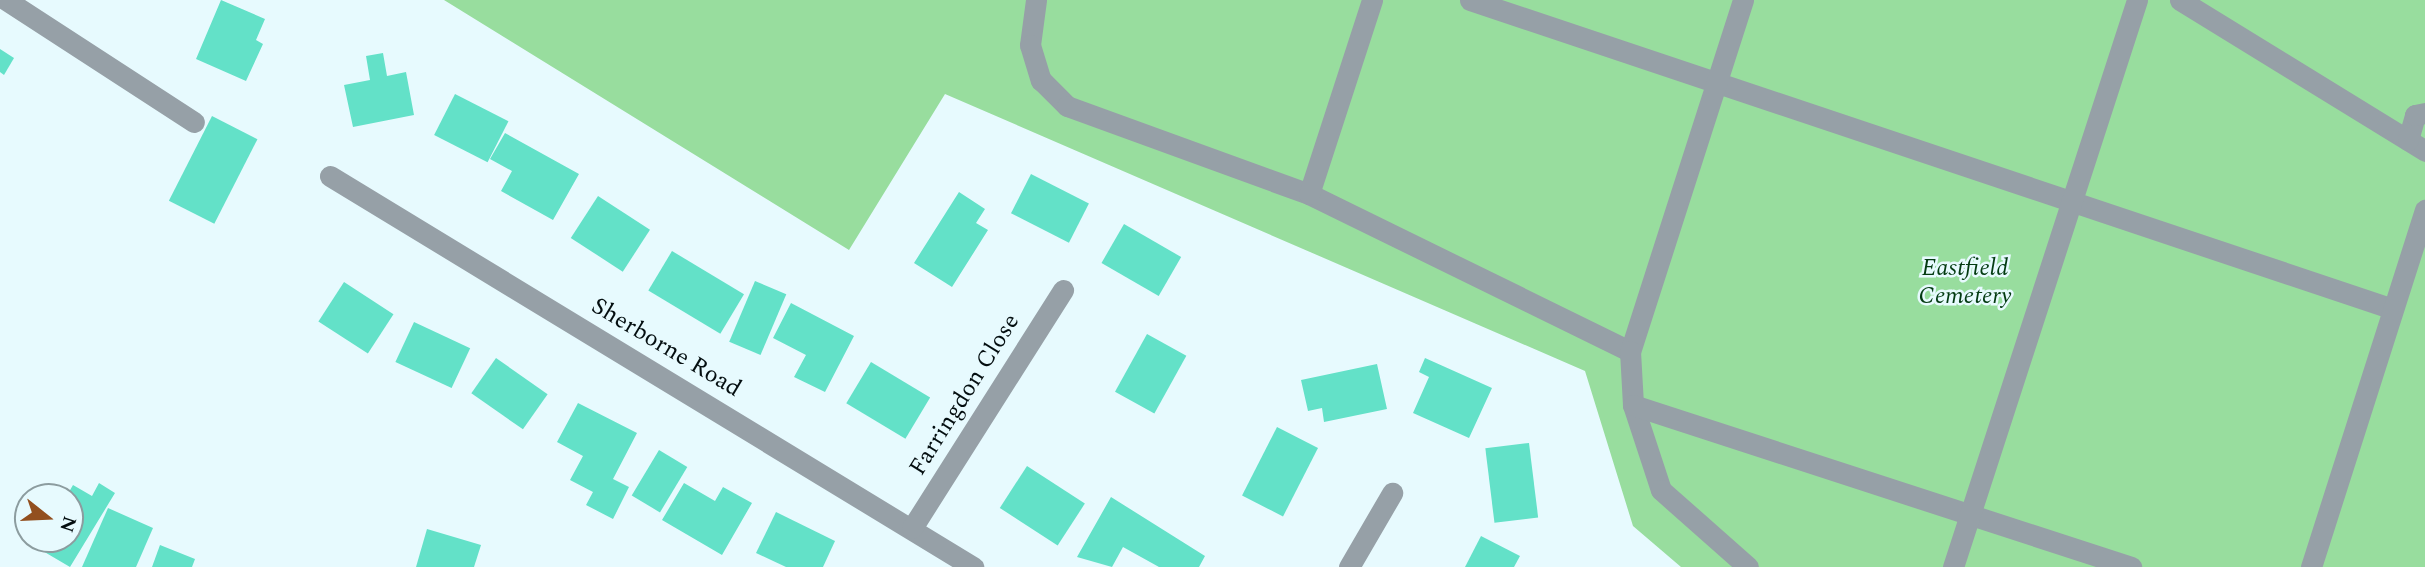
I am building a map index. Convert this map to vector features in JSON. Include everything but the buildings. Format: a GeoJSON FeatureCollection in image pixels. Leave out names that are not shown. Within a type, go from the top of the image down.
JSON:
{"type":"FeatureCollection","features":[{"type":"Feature","properties":{"kind":"street"},"geometry":{"type":"LineString","coordinates":[[6,0],[194,122]]}},
{"type":"Feature","properties":{"kind":"street"},"geometry":{"type":"LineString","coordinates":[[1036,0],[1030,45],[1041,80],[1067,106],[1309,194],[1630,351]]}},
{"type":"Feature","properties":{"kind":"street"},"geometry":{"type":"LineString","coordinates":[[1309,194],[1371,0]]}},
{"type":"Feature","properties":{"kind":"street"},"geometry":{"type":"LineString","coordinates":[[1470,0],[2393,309]]}},
{"type":"Feature","properties":{"kind":"street"},"geometry":{"type":"LineString","coordinates":[[1743,0],[1630,351],[1633,405],[1661,490],[1748,567]]}},
{"type":"Feature","properties":{"kind":"street"},"geometry":{"type":"LineString","coordinates":[[1952,567],[2137,0]]}},
{"type":"Feature","properties":{"kind":"street"},"geometry":{"type":"LineString","coordinates":[[2180,0],[2416,145]]}},
{"type":"Feature","properties":{"kind":"street"},"geometry":{"type":"LineString","coordinates":[[2416,145],[2415,115],[2425,113]]}},
{"type":"Feature","properties":{"kind":"street","name":"Sherborne Road"},"geometry":{"type":"LineString","coordinates":[[330,176],[974,567]]}},
{"type":"Feature","properties":{"kind":"street"},"geometry":{"type":"LineString","coordinates":[[2311,567],[2425,210]]}},
{"type":"Feature","properties":{"kind":"street","name":"Farringdon Close"},"geometry":{"type":"LineString","coordinates":[[912,528],[1063,290]]}},
{"type":"Feature","properties":{"kind":"street"},"geometry":{"type":"LineString","coordinates":[[1633,405],[2131,567]]}},
{"type":"Feature","properties":{"kind":"street"},"geometry":{"type":"LineString","coordinates":[[1349,567],[1392,493]]}},
{"type":"Feature","properties":{"kind":"green space","name":"Eastfield Cemetery"},"geometry":{"type":"Polygon","coordinates":[[[444,0],[2425,0],[2425,567],[1681,567],[1633,526],[1585,371],[945,94],[849,250],[444,0]]]}}]}
